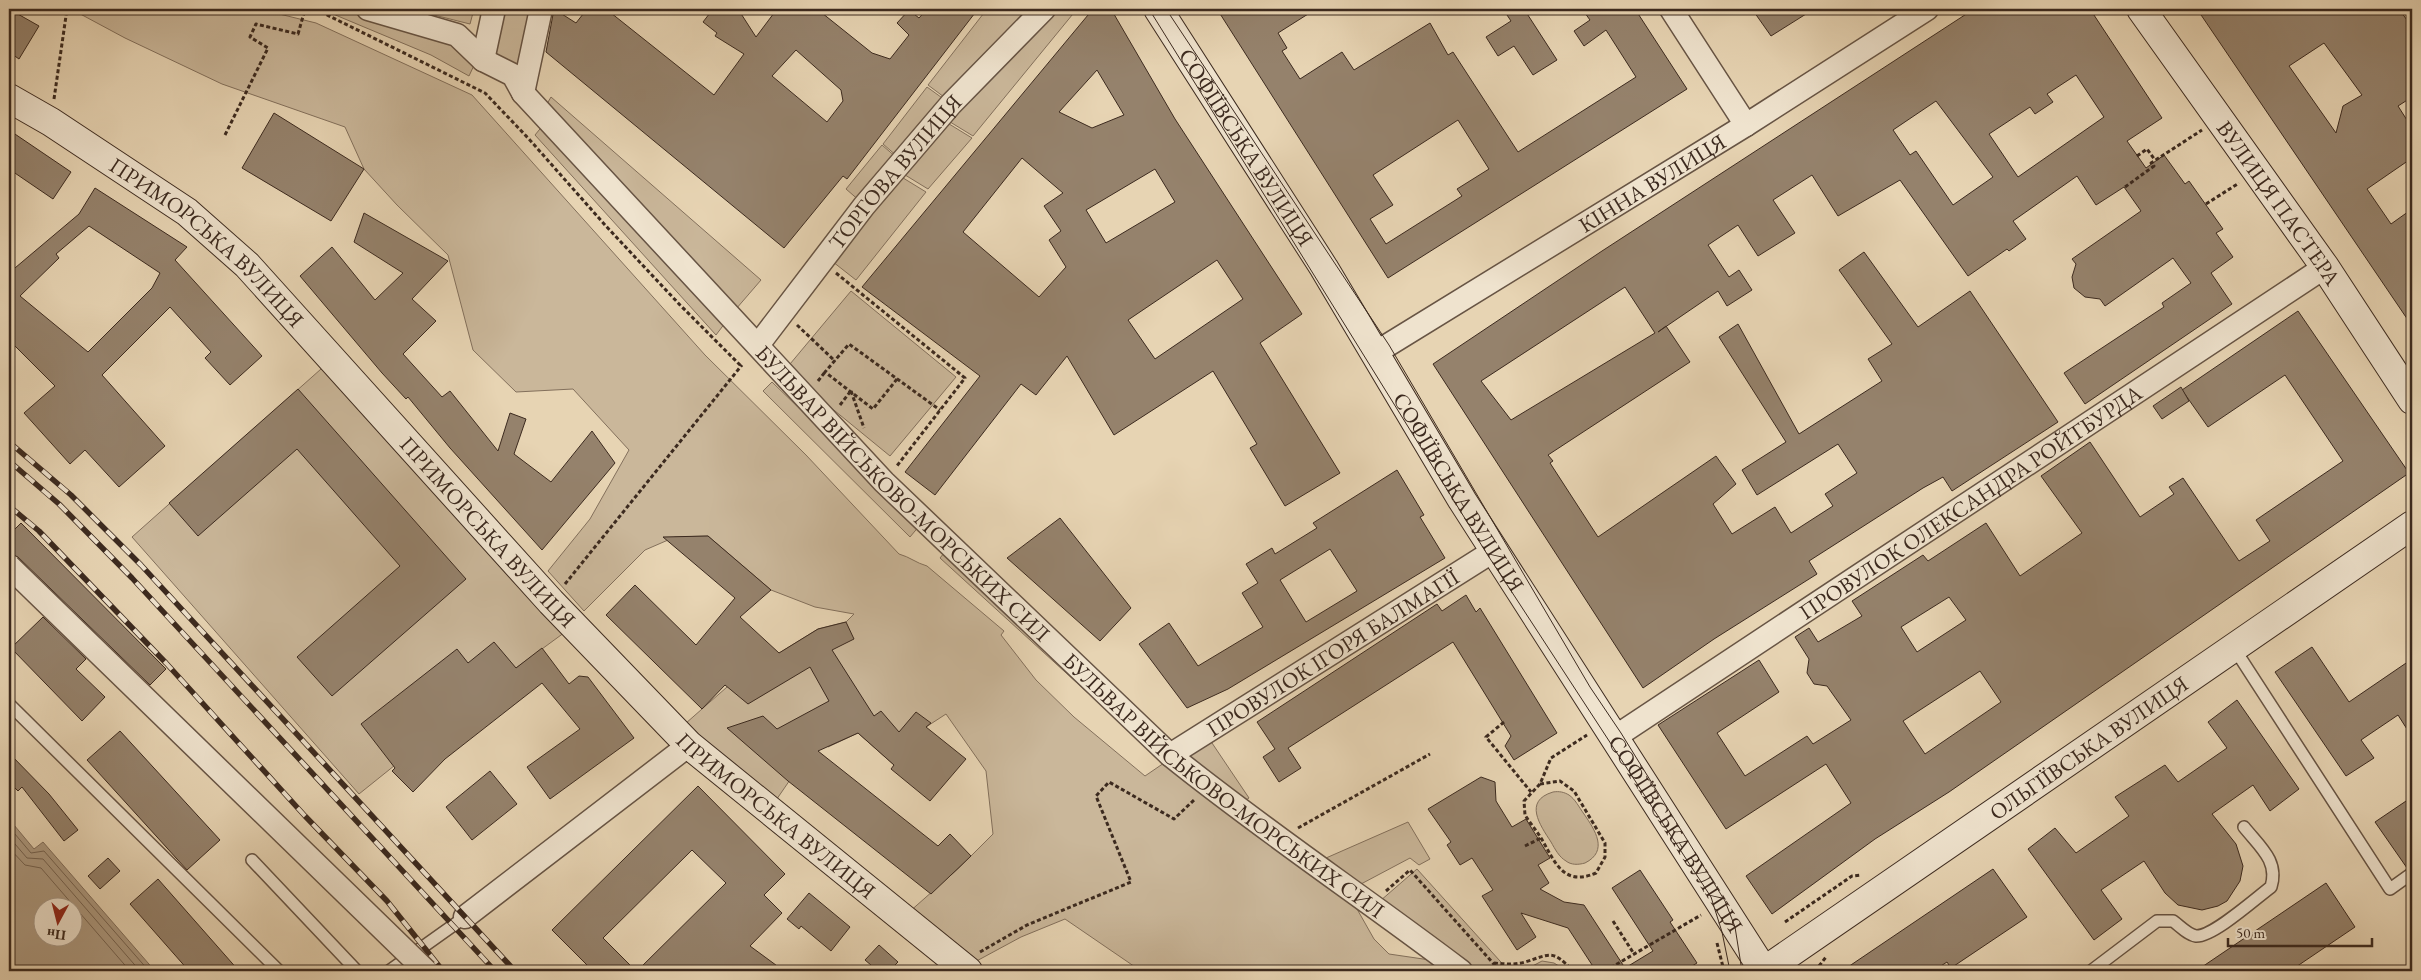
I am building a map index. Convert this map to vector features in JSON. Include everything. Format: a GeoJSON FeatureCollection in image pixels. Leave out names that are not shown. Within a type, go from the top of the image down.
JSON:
{"type":"FeatureCollection","features":[{"type":"Feature","properties":{"kind":"main road","name":"СОФІЇВСЬКА ВУЛИЦЯ"},"geometry":{"type":"LineString","coordinates":[[1158,9],[1324,268],[1462,500],[1764,971]]}},
{"type":"Feature","properties":{"kind":"main road","name":"ВУЛИЦЯ ПАСТЕРА"},"geometry":{"type":"LineString","coordinates":[[2141,9],[2325,267],[2412,400]]}},
{"type":"Feature","properties":{"kind":"main road","name":"ПРИМОРСЬКА ВУЛИЦЯ"},"geometry":{"type":"LineString","coordinates":[[9,98],[51,122],[187,212],[247,265],[551,602],[689,745],[965,968]]}},
{"type":"Feature","properties":{"kind":"main road","name":"ОЛЬГІЇВСЬКА ВУЛИЦЯ"},"geometry":{"type":"LineString","coordinates":[[1764,971],[2412,525]]}},
{"type":"Feature","properties":{"kind":"street","name":"БУЛЬВАР ВІЙСЬКОВО-МОРСЬКИХ СИЛ"},"geometry":{"type":"LineString","coordinates":[[368,9],[457,35],[483,60],[513,75],[523,93],[884,482],[1170,756],[1218,794],[1372,903],[1461,971]]}},
{"type":"Feature","properties":{"kind":"street"},"geometry":{"type":"LineString","coordinates":[[483,60],[494,9]]}},
{"type":"Feature","properties":{"kind":"street"},"geometry":{"type":"LineString","coordinates":[[523,93],[541,9]]}},
{"type":"Feature","properties":{"kind":"street","name":"ТОРГОВА ВУЛИЦЯ"},"geometry":{"type":"LineString","coordinates":[[758,345],[864,206],[951,104],[1044,9]]}},
{"type":"Feature","properties":{"kind":"street"},"geometry":{"type":"LineString","coordinates":[[1670,9],[1746,125]]}},
{"type":"Feature","properties":{"kind":"street","name":"КІННА ВУЛИЦЯ"},"geometry":{"type":"LineString","coordinates":[[1375,353],[1746,125],[1927,9]]}},
{"type":"Feature","properties":{"kind":"street","name":"ПРОВУЛОК ОЛЕКСАНДРА РОЙТБУРДА"},"geometry":{"type":"LineString","coordinates":[[1611,730],[2325,267]]}},
{"type":"Feature","properties":{"kind":"street","name":"ПРОВУЛОК ІГОРЯ БАЛМАГІЇ"},"geometry":{"type":"LineString","coordinates":[[1170,756],[1495,550]]}},
{"type":"Feature","properties":{"kind":"street"},"geometry":{"type":"LineString","coordinates":[[9,566],[426,971]]}},
{"type":"Feature","properties":{"kind":"street"},"geometry":{"type":"LineString","coordinates":[[465,917],[689,745]]}},
{"type":"Feature","properties":{"kind":"lane"},"geometry":{"type":"LineString","coordinates":[[2234,648],[2390,889],[2411,874]]}},
{"type":"Feature","properties":{"kind":"lane"},"geometry":{"type":"LineString","coordinates":[[9,704],[279,971]]}},
{"type":"Feature","properties":{"kind":"lane"},"geometry":{"type":"LineString","coordinates":[[2091,971],[2158,921],[2174,921],[2185,931],[2196,936],[2210,932],[2271,887],[2274,877],[2272,863],[2244,827]]}},
{"type":"Feature","properties":{"kind":"lane"},"geometry":{"type":"LineString","coordinates":[[252,860],[357,971]]}},
{"type":"Feature","properties":{"kind":"lane"},"geometry":{"type":"LineString","coordinates":[[389,971],[465,917]]}},
{"type":"Feature","properties":{"kind":"path"},"geometry":{"type":"LineString","coordinates":[[51,122],[67,9]]}},
{"type":"Feature","properties":{"kind":"path"},"geometry":{"type":"LineString","coordinates":[[225,134],[268,48],[250,37],[256,24],[298,34],[304,13],[295,9]]}},
{"type":"Feature","properties":{"kind":"path"},"geometry":{"type":"LineString","coordinates":[[315,9],[485,93],[673,298],[741,366]]}},
{"type":"Feature","properties":{"kind":"path"},"geometry":{"type":"LineString","coordinates":[[2125,188],[2154,166],[2152,163],[2155,160],[2204,129]]}},
{"type":"Feature","properties":{"kind":"path"},"geometry":{"type":"LineString","coordinates":[[2137,156],[2147,149],[2155,160]]}},
{"type":"Feature","properties":{"kind":"path"},"geometry":{"type":"LineString","coordinates":[[2206,204],[2241,182]]}},
{"type":"Feature","properties":{"kind":"path"},"geometry":{"type":"LineString","coordinates":[[823,261],[965,378],[884,482]]}},
{"type":"Feature","properties":{"kind":"path"},"geometry":{"type":"LineString","coordinates":[[783,312],[835,361]]}},
{"type":"Feature","properties":{"kind":"path"},"geometry":{"type":"LineString","coordinates":[[897,378],[873,409],[825,372],[850,344],[897,378],[940,410]]}},
{"type":"Feature","properties":{"kind":"path"},"geometry":{"type":"LineString","coordinates":[[551,602],[758,345]]}},
{"type":"Feature","properties":{"kind":"path"},"geometry":{"type":"LineString","coordinates":[[850,391],[867,436]]}},
{"type":"Feature","properties":{"kind":"path"},"geometry":{"type":"LineString","coordinates":[[1504,722],[1486,737],[1531,792]]}},
{"type":"Feature","properties":{"kind":"path"},"geometry":{"type":"LineString","coordinates":[[1540,784],[1560,781],[1574,791],[1605,843],[1607,851],[1602,867],[1590,876],[1574,877],[1567,874],[1555,863],[1525,815],[1524,801],[1540,784],[1550,758],[1611,730]]}},
{"type":"Feature","properties":{"kind":"path"},"geometry":{"type":"LineString","coordinates":[[1279,837],[1430,754]]}},
{"type":"Feature","properties":{"kind":"path"},"geometry":{"type":"LineString","coordinates":[[965,968],[1026,926],[1131,882],[1096,796],[1109,782],[1174,819],[1194,801],[1187,795]]}},
{"type":"Feature","properties":{"kind":"path"},"geometry":{"type":"LineString","coordinates":[[1525,846],[1540,838]]}},
{"type":"Feature","properties":{"kind":"path"},"geometry":{"type":"LineString","coordinates":[[1372,903],[1410,870],[1500,971]]}},
{"type":"Feature","properties":{"kind":"path"},"geometry":{"type":"LineString","coordinates":[[1605,971],[1709,911]]}},
{"type":"Feature","properties":{"kind":"path"},"geometry":{"type":"LineString","coordinates":[[1613,921],[1634,954]]}},
{"type":"Feature","properties":{"kind":"path"},"geometry":{"type":"LineString","coordinates":[[1493,963],[1524,962],[1542,955],[1560,958],[1573,971]]}},
{"type":"Feature","properties":{"kind":"shaded area"},"geometry":{"type":"Polygon","coordinates":[[[71,9],[259,9],[316,23],[472,95],[705,355],[806,455],[899,554],[927,566],[1004,631],[1001,635],[1036,680],[1074,717],[1145,776],[1164,763],[1357,909],[1374,939],[1389,954],[1430,960],[1441,971],[1141,971],[1065,919],[1021,937],[971,964],[908,913],[959,868],[993,834],[986,771],[946,714],[926,727],[894,765],[858,733],[828,747],[826,744],[805,758],[770,809],[677,731],[727,687],[752,670],[818,629],[846,622],[854,614],[815,607],[771,590],[708,536],[675,537],[645,550],[584,611],[548,571],[590,519],[629,450],[573,389],[516,392],[473,350],[448,255],[397,205],[364,169],[345,127],[222,84],[125,38],[71,9]]]}},
{"type":"Feature","properties":{"kind":"shaded area"},"geometry":{"type":"Polygon","coordinates":[[[321,9],[345,9],[454,44],[476,61],[469,76],[431,55],[321,9]]]}},
{"type":"Feature","properties":{"kind":"shaded area"},"geometry":{"type":"Polygon","coordinates":[[[410,9],[474,9],[470,24],[410,9]]]}},
{"type":"Feature","properties":{"kind":"shaded area"},"geometry":{"type":"Polygon","coordinates":[[[498,9],[537,9],[522,76],[488,50],[498,9]]]}},
{"type":"Feature","properties":{"kind":"shaded area"},"geometry":{"type":"Polygon","coordinates":[[[987,9],[1037,9],[948,100],[928,85],[987,9]]]}},
{"type":"Feature","properties":{"kind":"shaded area"},"geometry":{"type":"Polygon","coordinates":[[[1046,9],[1077,9],[973,136],[942,117],[1046,9]]]}},
{"type":"Feature","properties":{"kind":"shaded area"},"geometry":{"type":"Polygon","coordinates":[[[927,87],[945,100],[898,157],[883,144],[927,87]]]}},
{"type":"Feature","properties":{"kind":"shaded area"},"geometry":{"type":"Polygon","coordinates":[[[551,97],[761,280],[736,309],[544,109],[551,97]]]}},
{"type":"Feature","properties":{"kind":"shaded area"},"geometry":{"type":"Polygon","coordinates":[[[941,119],[972,138],[928,189],[897,170],[941,119]]]}},
{"type":"Feature","properties":{"kind":"shaded area"},"geometry":{"type":"Polygon","coordinates":[[[544,124],[728,319],[716,335],[535,135],[544,124]]]}},
{"type":"Feature","properties":{"kind":"shaded area"},"geometry":{"type":"Polygon","coordinates":[[[882,145],[897,158],[861,202],[846,189],[882,145]]]}},
{"type":"Feature","properties":{"kind":"shaded area"},"geometry":{"type":"Polygon","coordinates":[[[895,173],[926,192],[856,280],[828,258],[895,173]]]}},
{"type":"Feature","properties":{"kind":"shaded area"},"geometry":{"type":"Polygon","coordinates":[[[851,291],[956,377],[890,456],[785,370],[851,291]]]}},
{"type":"Feature","properties":{"kind":"shaded area"},"geometry":{"type":"Polygon","coordinates":[[[330,361],[572,627],[516,668],[359,794],[132,537],[330,361]]]}},
{"type":"Feature","properties":{"kind":"shaded area"},"geometry":{"type":"Polygon","coordinates":[[[772,382],[920,525],[910,537],[763,391],[772,382]]]}},
{"type":"Feature","properties":{"kind":"shaded area"},"geometry":{"type":"Polygon","coordinates":[[[948,548],[1099,703],[940,558],[948,548]]]}},
{"type":"Feature","properties":{"kind":"shaded area"},"geometry":{"type":"Polygon","coordinates":[[[1210,740],[1249,798],[1240,804],[1182,758],[1210,740]]]}},
{"type":"Feature","properties":{"kind":"shaded area"},"geometry":{"type":"Polygon","coordinates":[[[1553,792],[1563,792],[1571,797],[1577,803],[1595,833],[1598,840],[1597,853],[1585,863],[1572,864],[1561,857],[1542,828],[1536,807],[1538,801],[1553,792]]]}},
{"type":"Feature","properties":{"kind":"shaded area"},"geometry":{"type":"Polygon","coordinates":[[[1408,822],[1430,859],[1419,865],[1410,858],[1361,884],[1326,858],[1408,822]]]}},
{"type":"Feature","properties":{"kind":"shaded area"},"geometry":{"type":"Polygon","coordinates":[[[1417,869],[1509,971],[1474,971],[1380,901],[1417,869]]]}},
{"type":"Feature","properties":{"kind":"shaded area"},"geometry":{"type":"Polygon","coordinates":[[[1542,961],[1554,963],[1567,971],[1523,971],[1542,961]]]}},
{"type":"Feature","properties":{"kind":"water"},"geometry":{"type":"Polygon","coordinates":[[[9,819],[34,849],[43,842],[155,971],[9,971],[9,819]]]}},
{"type":"Feature","properties":{"kind":"building"},"geometry":{"type":"Polygon","coordinates":[[[9,9],[39,26],[19,59],[9,52],[9,9]]]}},
{"type":"Feature","properties":{"kind":"building"},"geometry":{"type":"Polygon","coordinates":[[[554,9],[576,23],[587,9],[606,9],[714,95],[744,54],[715,36],[717,33],[703,22],[713,9],[738,9],[756,37],[777,9],[817,9],[872,53],[890,59],[909,35],[897,23],[909,10],[919,18],[927,9],[978,9],[847,179],[843,176],[784,248],[546,52],[554,9]],[[796,50],[772,76],[827,122],[843,101],[841,90],[796,50]]]}},
{"type":"Feature","properties":{"kind":"building"},"geometry":{"type":"Polygon","coordinates":[[[1093,9],[1111,9],[1175,119],[1302,314],[1260,343],[1340,473],[1285,506],[1250,448],[1257,444],[1213,371],[1114,435],[1067,356],[1036,395],[1021,384],[935,495],[905,472],[980,376],[862,287],[1093,9]],[[1097,70],[1059,112],[1092,128],[1124,115],[1097,70]],[[1022,158],[963,232],[1039,297],[1066,267],[1049,240],[1061,231],[1044,206],[1063,193],[1022,158]],[[1155,169],[1086,210],[1106,243],[1175,202],[1155,169]],[[1217,260],[1128,320],[1155,359],[1243,299],[1217,260]]]}},
{"type":"Feature","properties":{"kind":"building"},"geometry":{"type":"Polygon","coordinates":[[[1217,9],[1316,9],[1278,33],[1287,48],[1282,51],[1300,79],[1342,52],[1354,70],[1430,23],[1448,55],[1453,52],[1518,152],[1636,77],[1606,30],[1584,46],[1574,31],[1590,20],[1582,9],[1635,9],[1687,89],[1388,278],[1217,9]],[[1458,120],[1373,175],[1393,205],[1370,219],[1386,244],[1462,196],[1457,189],[1489,169],[1458,120]]]}},
{"type":"Feature","properties":{"kind":"building"},"geometry":{"type":"Polygon","coordinates":[[[1503,9],[1524,9],[1557,60],[1533,75],[1514,46],[1498,56],[1486,37],[1511,21],[1503,9]]]}},
{"type":"Feature","properties":{"kind":"building"},"geometry":{"type":"Polygon","coordinates":[[[1752,9],[1814,9],[1771,36],[1752,9]]]}},
{"type":"Feature","properties":{"kind":"building"},"geometry":{"type":"Polygon","coordinates":[[[1974,9],[2090,9],[2162,118],[2127,141],[2146,168],[2164,155],[2185,184],[2189,181],[2223,229],[2216,233],[2233,257],[2211,273],[2232,304],[2085,404],[2064,373],[2164,307],[2162,303],[2191,283],[2173,258],[2105,306],[2100,299],[2085,297],[2074,288],[2072,277],[2076,264],[2072,259],[2141,211],[2124,187],[2096,205],[2077,176],[2013,221],[2026,239],[2009,251],[2007,249],[1968,276],[1900,180],[1838,216],[1812,175],[1773,200],[1795,233],[1758,256],[1738,225],[1708,245],[1729,277],[1739,270],[1752,290],[1727,306],[1718,291],[1666,326],[1690,362],[1548,455],[1553,461],[1550,463],[1598,537],[1716,456],[1736,484],[1713,504],[1732,534],[1775,507],[1791,533],[1833,506],[1825,494],[1857,473],[1838,444],[1757,495],[1742,470],[1786,442],[1719,337],[1738,324],[1799,434],[1882,381],[1868,359],[1892,344],[1839,270],[1864,252],[1918,327],[1970,291],[2058,422],[1952,491],[1943,477],[1809,561],[1817,574],[1714,639],[1643,688],[1433,364],[1602,251],[1974,9]],[[2076,75],[2047,94],[2053,102],[2035,114],[2030,107],[1989,134],[2018,177],[2104,117],[2076,75]],[[1936,101],[1893,130],[1910,155],[1916,151],[1953,205],[1993,177],[1936,101]],[[1625,287],[1481,381],[1511,420],[1655,333],[1625,287]]]}},
{"type":"Feature","properties":{"kind":"building"},"geometry":{"type":"Polygon","coordinates":[[[2197,9],[2399,9],[2412,27],[2412,97],[2398,106],[2412,128],[2412,158],[2367,189],[2391,224],[2412,209],[2412,326],[2197,9]],[[2324,43],[2289,66],[2336,133],[2343,106],[2362,95],[2324,43]]]}},
{"type":"Feature","properties":{"kind":"building"},"geometry":{"type":"Polygon","coordinates":[[[274,113],[364,169],[331,221],[242,168],[274,113]]]}},
{"type":"Feature","properties":{"kind":"building"},"geometry":{"type":"Polygon","coordinates":[[[9,130],[71,172],[53,199],[9,169],[9,130]]]}},
{"type":"Feature","properties":{"kind":"building"},"geometry":{"type":"Polygon","coordinates":[[[95,188],[187,247],[175,260],[262,356],[230,385],[205,358],[211,352],[170,307],[102,375],[165,446],[119,487],[85,450],[70,464],[24,413],[55,386],[9,340],[9,273],[79,214],[95,188]],[[89,226],[56,254],[59,258],[20,296],[88,352],[152,288],[160,273],[89,226]]]}},
{"type":"Feature","properties":{"kind":"building"},"geometry":{"type":"Polygon","coordinates":[[[364,213],[448,261],[412,299],[436,321],[403,354],[442,397],[450,391],[498,451],[510,413],[526,419],[514,454],[551,482],[592,431],[615,463],[542,550],[450,448],[408,397],[406,399],[382,373],[300,276],[332,247],[375,300],[403,273],[354,242],[364,213]]]}},
{"type":"Feature","properties":{"kind":"building"},"geometry":{"type":"Polygon","coordinates":[[[2298,311],[2409,473],[1949,792],[1875,839],[1772,914],[1746,876],[1851,803],[1826,764],[1726,829],[1658,725],[1759,660],[1779,692],[1717,733],[1745,776],[1807,736],[1813,744],[1851,720],[1827,686],[1814,684],[1807,673],[1809,659],[1795,637],[1809,628],[1818,642],[1862,616],[1852,601],[1923,555],[1928,561],[1986,523],[2020,576],[2082,533],[2041,476],[2090,442],[2140,517],[2174,494],[2169,487],[2183,478],[2239,561],[2270,541],[2256,520],[2343,461],[2285,375],[2208,427],[2182,390],[2298,311]],[[1949,597],[1901,627],[1917,652],[1966,620],[1949,597]],[[1980,671],[1903,721],[1925,754],[2001,702],[1980,671]]]}},
{"type":"Feature","properties":{"kind":"building"},"geometry":{"type":"Polygon","coordinates":[[[2181,387],[2189,401],[2162,419],[2153,406],[2181,387]]]}},
{"type":"Feature","properties":{"kind":"building"},"geometry":{"type":"Polygon","coordinates":[[[298,389],[466,579],[332,696],[297,657],[400,566],[297,449],[198,536],[169,503],[298,389]]]}},
{"type":"Feature","properties":{"kind":"building"},"geometry":{"type":"Polygon","coordinates":[[[1397,470],[1424,515],[1420,517],[1445,558],[1228,689],[1187,708],[1139,644],[1169,623],[1198,666],[1263,627],[1242,593],[1258,583],[1246,564],[1272,548],[1275,554],[1317,528],[1313,523],[1397,470]],[[1330,549],[1280,580],[1306,622],[1357,591],[1330,549]]]}},
{"type":"Feature","properties":{"kind":"building"},"geometry":{"type":"Polygon","coordinates":[[[1060,518],[1131,608],[1100,641],[1007,558],[1060,518]]]}},
{"type":"Feature","properties":{"kind":"building"},"geometry":{"type":"Polygon","coordinates":[[[21,523],[166,669],[150,685],[18,557],[9,553],[9,535],[21,523]]]}},
{"type":"Feature","properties":{"kind":"building"},"geometry":{"type":"Polygon","coordinates":[[[708,536],[771,590],[740,617],[779,653],[818,629],[846,622],[854,639],[832,650],[874,716],[881,711],[899,732],[916,712],[931,723],[926,727],[966,759],[930,801],[891,769],[894,765],[858,733],[818,751],[938,846],[950,834],[971,856],[931,894],[788,781],[727,728],[763,716],[777,729],[829,701],[810,667],[748,704],[725,685],[702,709],[606,615],[635,585],[696,645],[735,598],[663,537],[708,536]]]}},
{"type":"Feature","properties":{"kind":"building"},"geometry":{"type":"Polygon","coordinates":[[[1466,595],[1476,612],[1480,608],[1557,733],[1514,760],[1505,746],[1511,736],[1453,642],[1288,748],[1301,768],[1279,782],[1263,757],[1275,749],[1257,722],[1437,604],[1442,611],[1466,595]]]}},
{"type":"Feature","properties":{"kind":"building"},"geometry":{"type":"Polygon","coordinates":[[[43,617],[86,659],[76,669],[105,697],[82,721],[11,648],[43,617]]]}},
{"type":"Feature","properties":{"kind":"building"},"geometry":{"type":"Polygon","coordinates":[[[494,642],[516,668],[542,648],[569,684],[579,676],[588,677],[634,738],[550,799],[527,767],[580,729],[542,683],[445,759],[413,792],[392,771],[395,768],[361,724],[457,649],[468,663],[494,642]]]}},
{"type":"Feature","properties":{"kind":"building"},"geometry":{"type":"Polygon","coordinates":[[[2312,647],[2349,702],[2412,659],[2412,737],[2398,715],[2361,740],[2374,758],[2346,776],[2275,672],[2312,647]]]}},
{"type":"Feature","properties":{"kind":"building"},"geometry":{"type":"Polygon","coordinates":[[[2237,700],[2299,789],[2270,811],[2253,785],[2212,814],[2236,844],[2243,866],[2240,881],[2227,901],[2218,906],[2202,910],[2178,905],[2165,893],[2144,861],[2101,890],[2122,919],[2094,940],[2028,849],[2055,828],[2076,853],[2129,816],[2115,797],[2165,765],[2178,782],[2227,748],[2208,722],[2237,700]]]}},
{"type":"Feature","properties":{"kind":"building"},"geometry":{"type":"Polygon","coordinates":[[[120,731],[220,840],[187,870],[87,760],[120,731]]]}},
{"type":"Feature","properties":{"kind":"building"},"geometry":{"type":"Polygon","coordinates":[[[9,753],[49,794],[78,830],[64,841],[22,787],[18,791],[9,782],[9,753]]]}},
{"type":"Feature","properties":{"kind":"building"},"geometry":{"type":"Polygon","coordinates":[[[490,771],[517,804],[472,840],[446,807],[490,771]]]}},
{"type":"Feature","properties":{"kind":"building"},"geometry":{"type":"Polygon","coordinates":[[[1481,777],[1495,782],[1496,801],[1512,827],[1526,819],[1550,858],[1538,865],[1549,883],[1540,889],[1564,902],[1584,905],[1625,968],[1653,951],[1612,888],[1640,870],[1673,920],[1670,922],[1697,963],[1684,971],[1596,971],[1568,928],[1521,913],[1536,937],[1517,950],[1482,896],[1493,890],[1472,858],[1460,865],[1447,845],[1451,842],[1428,809],[1481,777]]]}},
{"type":"Feature","properties":{"kind":"building"},"geometry":{"type":"Polygon","coordinates":[[[698,786],[785,874],[764,895],[782,913],[750,946],[784,971],[637,971],[726,883],[692,850],[603,938],[636,971],[593,971],[552,930],[698,786]]]}},
{"type":"Feature","properties":{"kind":"building"},"geometry":{"type":"Polygon","coordinates":[[[2412,797],[2412,867],[2407,868],[2375,822],[2412,797]]]}},
{"type":"Feature","properties":{"kind":"building"},"geometry":{"type":"Polygon","coordinates":[[[108,858],[120,871],[100,889],[88,876],[108,858]]]}},
{"type":"Feature","properties":{"kind":"building"},"geometry":{"type":"Polygon","coordinates":[[[1993,869],[2027,917],[1951,968],[1947,962],[1933,971],[1842,971],[1993,869]]]}},
{"type":"Feature","properties":{"kind":"building"},"geometry":{"type":"Polygon","coordinates":[[[158,879],[239,971],[189,971],[130,904],[158,879]]]}},
{"type":"Feature","properties":{"kind":"building"},"geometry":{"type":"Polygon","coordinates":[[[2326,883],[2355,927],[2290,971],[2196,971],[2326,883]]]}},
{"type":"Feature","properties":{"kind":"building"},"geometry":{"type":"Polygon","coordinates":[[[809,893],[850,927],[831,951],[801,926],[799,929],[787,919],[809,893]]]}},
{"type":"Feature","properties":{"kind":"building"},"geometry":{"type":"Polygon","coordinates":[[[879,945],[898,962],[889,971],[878,971],[865,960],[879,945]]]}},
{"type":"Feature","properties":{"kind":"tram line"},"geometry":{"type":"LineString","coordinates":[[1149,9],[1487,554],[1711,897],[1722,932],[1730,971]]}},
{"type":"Feature","properties":{"kind":"tram line"},"geometry":{"type":"LineString","coordinates":[[1166,9],[1389,345],[1590,687],[1621,733],[1725,901],[1735,927],[1742,971]]}},
{"type":"Feature","properties":{"kind":"railway"},"geometry":{"type":"LineString","coordinates":[[9,442],[71,495],[141,565],[515,971]]}},
{"type":"Feature","properties":{"kind":"railway"},"geometry":{"type":"LineString","coordinates":[[9,461],[59,504],[132,578],[495,971]]}},
{"type":"Feature","properties":{"kind":"railway"},"geometry":{"type":"LineString","coordinates":[[9,506],[39,531],[166,663],[305,816],[387,901],[443,971]]}}]}
